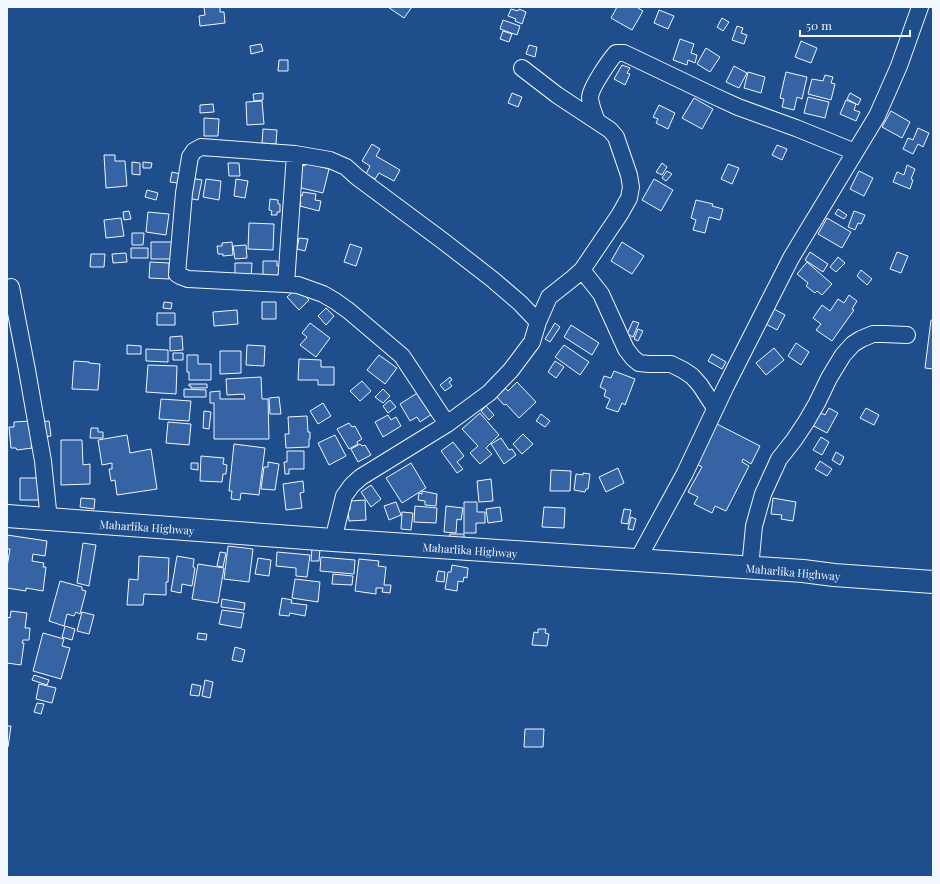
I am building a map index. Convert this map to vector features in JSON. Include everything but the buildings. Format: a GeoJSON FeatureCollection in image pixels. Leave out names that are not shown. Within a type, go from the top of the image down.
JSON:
{"type":"FeatureCollection","features":[{"type":"Feature","properties":{"kind":"highway","name":"Maharlika Highway"},"geometry":{"type":"LineString","coordinates":[[7,516],[929,581]]}},
{"type":"Feature","properties":{"kind":"street"},"geometry":{"type":"LineString","coordinates":[[637,561],[685,473],[715,408],[791,258],[877,116],[899,66],[920,7]]}},
{"type":"Feature","properties":{"kind":"street"},"geometry":{"type":"LineString","coordinates":[[596,119],[590,99],[591,94],[611,58],[616,53],[624,53],[738,107],[796,128],[855,152]]}},
{"type":"Feature","properties":{"kind":"street"},"geometry":{"type":"LineString","coordinates":[[333,540],[344,496],[352,485],[361,477],[447,424],[489,393],[510,370],[532,342],[538,322],[549,297],[582,270],[620,214],[629,198],[631,187],[629,175],[616,137],[596,119],[558,95],[522,68]]}},
{"type":"Feature","properties":{"kind":"street"},"geometry":{"type":"LineString","coordinates":[[447,424],[402,356],[364,323],[335,301],[323,294],[298,285],[188,279],[177,274],[184,193],[190,157],[194,151],[201,147],[295,154],[330,160],[346,167],[357,177],[492,279],[520,303],[538,322]]}},
{"type":"Feature","properties":{"kind":"street"},"geometry":{"type":"LineString","coordinates":[[286,284],[295,154]]}},
{"type":"Feature","properties":{"kind":"street"},"geometry":{"type":"LineString","coordinates":[[582,270],[601,294],[626,349],[633,358],[639,363],[671,364],[683,370],[692,376],[700,385],[715,408]]}},
{"type":"Feature","properties":{"kind":"street"},"geometry":{"type":"LineString","coordinates":[[10,287],[27,370],[43,461],[49,520]]}},
{"type":"Feature","properties":{"kind":"street"},"geometry":{"type":"LineString","coordinates":[[750,568],[754,526],[763,494],[778,459],[794,440],[806,422],[843,355],[861,338],[873,334],[907,336]]}}]}
